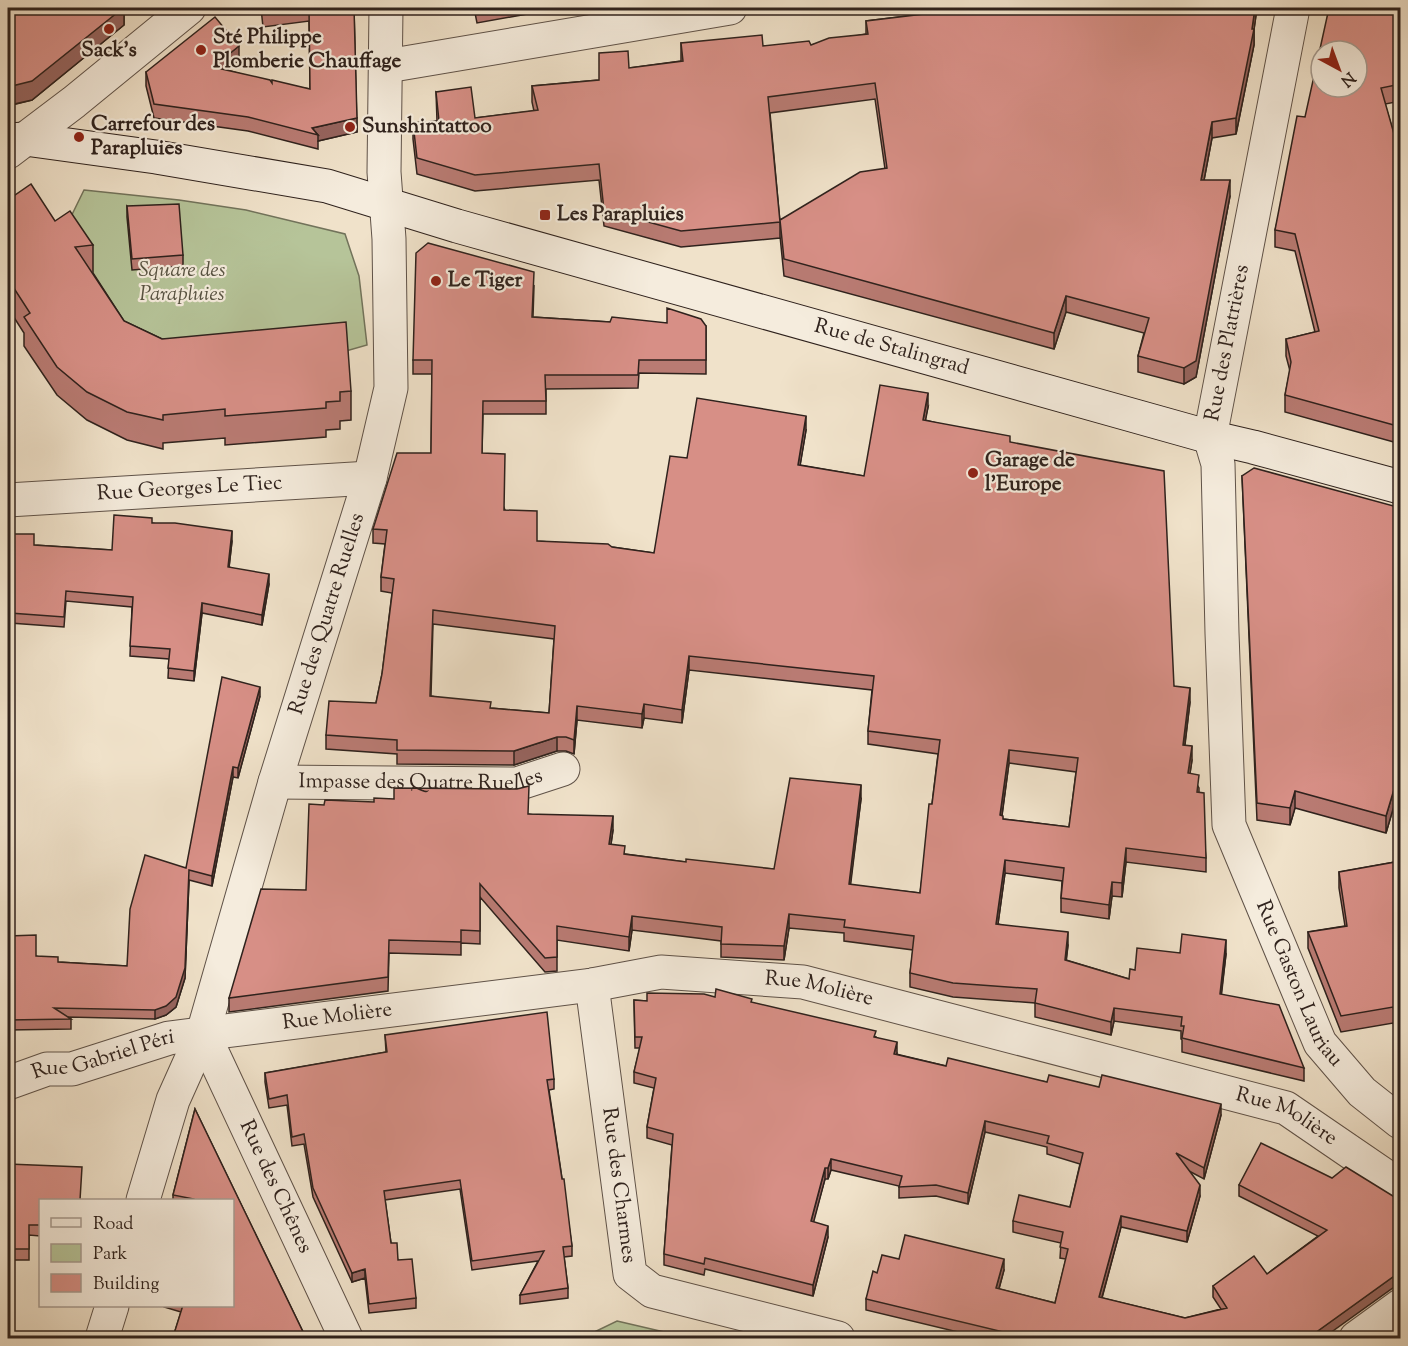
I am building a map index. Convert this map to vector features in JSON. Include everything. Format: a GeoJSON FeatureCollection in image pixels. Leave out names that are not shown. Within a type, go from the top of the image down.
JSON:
{"type":"FeatureCollection","features":[{"type":"Feature","properties":{"kind":"street"},"geometry":{"type":"LineString","coordinates":[[13,144],[74,102],[189,8]]}},
{"type":"Feature","properties":{"kind":"street","name":"Rue des Quatre Ruelles"},"geometry":{"type":"LineString","coordinates":[[143,1199],[173,1100],[203,1033],[275,782],[370,478],[391,388],[389,238],[384,172],[386,8]]}},
{"type":"Feature","properties":{"kind":"street"},"geometry":{"type":"LineString","coordinates":[[387,66],[730,8]]}},
{"type":"Feature","properties":{"kind":"street","name":"Rue des Platrières"},"geometry":{"type":"LineString","coordinates":[[1229,825],[1218,464],[1210,437],[1293,8]]}},
{"type":"Feature","properties":{"kind":"street","name":"Rue de Stalingrad"},"geometry":{"type":"LineString","coordinates":[[13,144],[156,157],[327,186],[457,226],[1210,437],[1401,487]]}},
{"type":"Feature","properties":{"kind":"street","name":"Rue Georges Le Tiec"},"geometry":{"type":"LineString","coordinates":[[8,500],[370,478]]}},
{"type":"Feature","properties":{"kind":"street","name":"Impasse des Quatre Ruelles"},"geometry":{"type":"LineString","coordinates":[[275,782],[516,784],[563,769]]}},
{"type":"Feature","properties":{"kind":"street","name":"Rue Gaston Lauriau"},"geometry":{"type":"LineString","coordinates":[[1229,825],[1320,1043],[1362,1092],[1401,1122]]}},
{"type":"Feature","properties":{"kind":"street","name":"Rue Molière"},"geometry":{"type":"LineString","coordinates":[[203,1033],[245,1030],[592,985],[661,972],[802,982],[1286,1108],[1401,1186]]}},
{"type":"Feature","properties":{"kind":"street","name":"Rue des Charmes"},"geometry":{"type":"LineString","coordinates":[[592,985],[630,1274],[652,1292],[838,1338]]}},
{"type":"Feature","properties":{"kind":"street","name":"Rue Gabriel Péri"},"geometry":{"type":"LineString","coordinates":[[8,1083],[47,1069],[72,1069],[169,1038],[203,1033]]}},
{"type":"Feature","properties":{"kind":"street","name":"Rue des Chênes"},"geometry":{"type":"LineString","coordinates":[[203,1033],[346,1338]]}},
{"type":"Feature","properties":{"kind":"street"},"geometry":{"type":"LineString","coordinates":[[1356,1338],[1401,1306]]}},
{"type":"Feature","properties":{"kind":"street"},"geometry":{"type":"LineString","coordinates":[[102,1338],[111,1307]]}},
{"type":"Feature","properties":{"kind":"green space","name":"Square des Parapluies"},"geometry":{"type":"Polygon","coordinates":[[[84,190],[246,210],[345,234],[359,276],[367,345],[346,351],[124,349],[64,231],[84,190]]]}},
{"type":"Feature","properties":{"kind":"green space"},"geometry":{"type":"Polygon","coordinates":[[[617,1321],[690,1338],[582,1338],[617,1321]]]}},
{"type":"Feature","properties":{"kind":"building"},"geometry":{"type":"Polygon","coordinates":[[[8,8],[123,8],[32,81],[8,87],[8,8]]]}},
{"type":"Feature","properties":{"kind":"building"},"geometry":{"type":"Polygon","coordinates":[[[262,8],[306,8],[263,13],[262,8]]]}},
{"type":"Feature","properties":{"kind":"building"},"geometry":{"type":"Polygon","coordinates":[[[309,8],[354,8],[357,118],[312,128],[318,135],[248,117],[154,104],[146,72],[215,17],[239,46],[213,67],[270,80],[272,83],[272,80],[310,89],[309,8]]]}},
{"type":"Feature","properties":{"kind":"building"},"geometry":{"type":"Polygon","coordinates":[[[974,8],[1255,8],[1252,29],[1254,29],[1236,118],[1212,122],[1201,180],[1230,180],[1196,361],[1184,368],[1138,356],[1149,318],[1066,296],[1054,333],[784,259],[780,220],[860,172],[887,168],[875,83],[768,97],[780,222],[681,231],[604,210],[599,164],[475,175],[417,158],[413,123],[439,121],[436,92],[471,87],[475,118],[538,110],[532,86],[599,80],[599,53],[628,51],[629,68],[683,61],[681,43],[762,35],[763,46],[809,41],[811,45],[829,38],[868,34],[866,21],[974,8]]]}},
{"type":"Feature","properties":{"kind":"building"},"geometry":{"type":"Polygon","coordinates":[[[1329,8],[1401,8],[1401,84],[1381,88],[1398,148],[1401,148],[1401,427],[1285,395],[1291,362],[1286,339],[1319,331],[1295,234],[1275,230],[1297,116],[1305,117],[1309,99],[1369,99],[1369,39],[1322,39],[1329,8]]]}},
{"type":"Feature","properties":{"kind":"building"},"geometry":{"type":"Polygon","coordinates":[[[31,184],[55,221],[70,211],[93,245],[75,247],[124,321],[162,339],[346,322],[351,391],[340,392],[340,401],[326,402],[326,408],[225,416],[225,409],[163,415],[163,420],[127,412],[87,392],[57,367],[24,317],[30,313],[8,279],[8,200],[31,184]]]}},
{"type":"Feature","properties":{"kind":"building"},"geometry":{"type":"Polygon","coordinates":[[[179,204],[183,255],[132,259],[127,206],[179,204]]]}},
{"type":"Feature","properties":{"kind":"building"},"geometry":{"type":"Polygon","coordinates":[[[428,243],[534,272],[532,317],[610,322],[612,317],[667,323],[667,308],[701,319],[706,326],[706,360],[639,360],[638,375],[545,375],[546,401],[483,401],[482,453],[505,454],[504,510],[537,511],[537,541],[608,544],[612,547],[654,553],[670,456],[687,458],[697,398],[806,416],[798,465],[864,476],[880,385],[928,393],[923,420],[1010,436],[1010,442],[1164,471],[1174,686],[1190,688],[1183,745],[1192,746],[1188,773],[1199,775],[1197,792],[1204,793],[1206,858],[1126,848],[1122,883],[1112,882],[1109,905],[1061,898],[1064,868],[1005,860],[996,924],[1068,932],[1065,960],[1129,979],[1130,969],[1135,970],[1137,948],[1180,953],[1182,934],[1226,940],[1220,994],[1279,1005],[1304,1068],[1182,1038],[1184,1026],[1181,1026],[1182,1017],[1114,1008],[1111,1022],[1035,1003],[1037,989],[953,983],[910,973],[914,936],[844,927],[845,920],[789,914],[784,946],[721,944],[722,927],[632,916],[629,937],[557,926],[557,957],[545,958],[480,884],[480,931],[461,930],[461,942],[389,940],[388,977],[229,998],[261,889],[306,890],[309,804],[324,805],[325,800],[374,802],[374,798],[394,799],[394,788],[517,789],[529,786],[528,814],[613,816],[609,844],[625,846],[624,854],[774,869],[790,778],[861,785],[849,884],[920,893],[929,804],[932,804],[940,740],[868,731],[874,676],[689,656],[682,710],[644,704],[642,714],[577,706],[574,740],[557,737],[514,751],[397,750],[397,740],[326,735],[329,701],[376,703],[394,579],[381,577],[387,530],[373,529],[397,453],[431,453],[432,360],[413,360],[416,253],[428,243]],[[433,610],[430,696],[491,702],[490,708],[549,713],[555,626],[433,610]],[[1009,750],[1000,815],[1003,819],[1069,827],[1078,758],[1009,750]]]}},
{"type":"Feature","properties":{"kind":"building"},"geometry":{"type":"Polygon","coordinates":[[[1254,468],[1401,508],[1401,766],[1386,816],[1295,791],[1290,808],[1257,803],[1242,476],[1254,468]]]}},
{"type":"Feature","properties":{"kind":"building"},"geometry":{"type":"Polygon","coordinates":[[[114,515],[152,518],[152,523],[175,523],[232,531],[228,567],[269,574],[262,615],[202,603],[194,671],[168,668],[170,649],[130,646],[133,597],[66,591],[64,617],[10,613],[8,534],[34,534],[34,545],[112,550],[114,515]]]}},
{"type":"Feature","properties":{"kind":"building"},"geometry":{"type":"Polygon","coordinates":[[[222,677],[260,687],[238,768],[233,767],[212,876],[189,870],[185,968],[176,997],[166,1006],[155,1010],[54,1008],[71,1019],[8,1020],[8,936],[36,935],[36,956],[58,957],[58,962],[127,966],[130,909],[145,855],[186,868],[222,677]]]}},
{"type":"Feature","properties":{"kind":"building"},"geometry":{"type":"Polygon","coordinates":[[[8,768],[10,768],[11,808],[8,807],[8,768]]]}},
{"type":"Feature","properties":{"kind":"building"},"geometry":{"type":"Polygon","coordinates":[[[1401,861],[1401,1026],[1393,1007],[1341,1016],[1308,932],[1347,926],[1339,872],[1401,861]]]}},
{"type":"Feature","properties":{"kind":"building"},"geometry":{"type":"Polygon","coordinates":[[[716,989],[752,999],[751,1002],[876,1031],[874,1037],[897,1042],[894,1054],[946,1066],[948,1058],[1047,1082],[1049,1075],[1099,1087],[1102,1075],[1221,1104],[1204,1168],[1176,1153],[1200,1185],[1187,1231],[1121,1216],[1099,1297],[1185,1318],[1227,1308],[1213,1286],[1254,1256],[1267,1274],[1327,1230],[1239,1185],[1261,1143],[1332,1178],[1346,1167],[1401,1201],[1401,1271],[1308,1338],[1028,1338],[866,1299],[873,1271],[877,1273],[882,1255],[899,1259],[905,1235],[1004,1259],[996,1288],[1055,1303],[1068,1249],[1060,1247],[1063,1232],[1013,1221],[1019,1195],[1070,1207],[1083,1153],[1047,1143],[1049,1136],[985,1121],[968,1193],[936,1185],[899,1187],[902,1176],[831,1159],[828,1168],[825,1168],[811,1221],[828,1226],[813,1285],[705,1258],[704,1264],[664,1254],[673,1134],[647,1127],[656,1078],[634,1072],[642,1037],[635,1037],[634,1000],[647,1001],[647,993],[704,994],[715,997],[716,989]]]}},
{"type":"Feature","properties":{"kind":"building"},"geometry":{"type":"Polygon","coordinates":[[[547,1012],[554,1079],[547,1080],[562,1179],[564,1179],[572,1246],[563,1247],[568,1288],[520,1295],[544,1251],[472,1261],[460,1180],[384,1191],[391,1243],[397,1243],[398,1260],[412,1259],[416,1298],[369,1304],[365,1269],[352,1273],[313,1188],[304,1134],[292,1137],[287,1095],[269,1099],[265,1073],[387,1052],[385,1035],[547,1012]]]}},
{"type":"Feature","properties":{"kind":"building"},"geometry":{"type":"Polygon","coordinates":[[[195,1109],[306,1338],[171,1338],[182,1307],[234,1307],[234,1199],[194,1199],[173,1195],[195,1109]]]}},
{"type":"Feature","properties":{"kind":"building"},"geometry":{"type":"Polygon","coordinates":[[[8,1164],[82,1167],[80,1199],[39,1199],[39,1225],[29,1225],[29,1249],[8,1249],[8,1164]]]}},
{"type":"Feature","properties":{"kind":"place","name":"Sack's"},"geometry":{"type":"Point","coordinates":[109,29]}},
{"type":"Feature","properties":{"kind":"place","name":"Sté Philippe Plomberie Chauffage"},"geometry":{"type":"Point","coordinates":[201,50]}},
{"type":"Feature","properties":{"kind":"place","name":"Sunshintattoo"},"geometry":{"type":"Point","coordinates":[350,127]}},
{"type":"Feature","properties":{"kind":"place","name":"Carrefour des Parapluies"},"geometry":{"type":"Point","coordinates":[79,137]}},
{"type":"Feature","properties":{"kind":"place","name":"Les Parapluies"},"geometry":{"type":"Point","coordinates":[545,215]}},
{"type":"Feature","properties":{"kind":"place","name":"Le Tiger"},"geometry":{"type":"Point","coordinates":[436,281]}},
{"type":"Feature","properties":{"kind":"place","name":"Garage de l'Europe"},"geometry":{"type":"Point","coordinates":[973,473]}}]}
